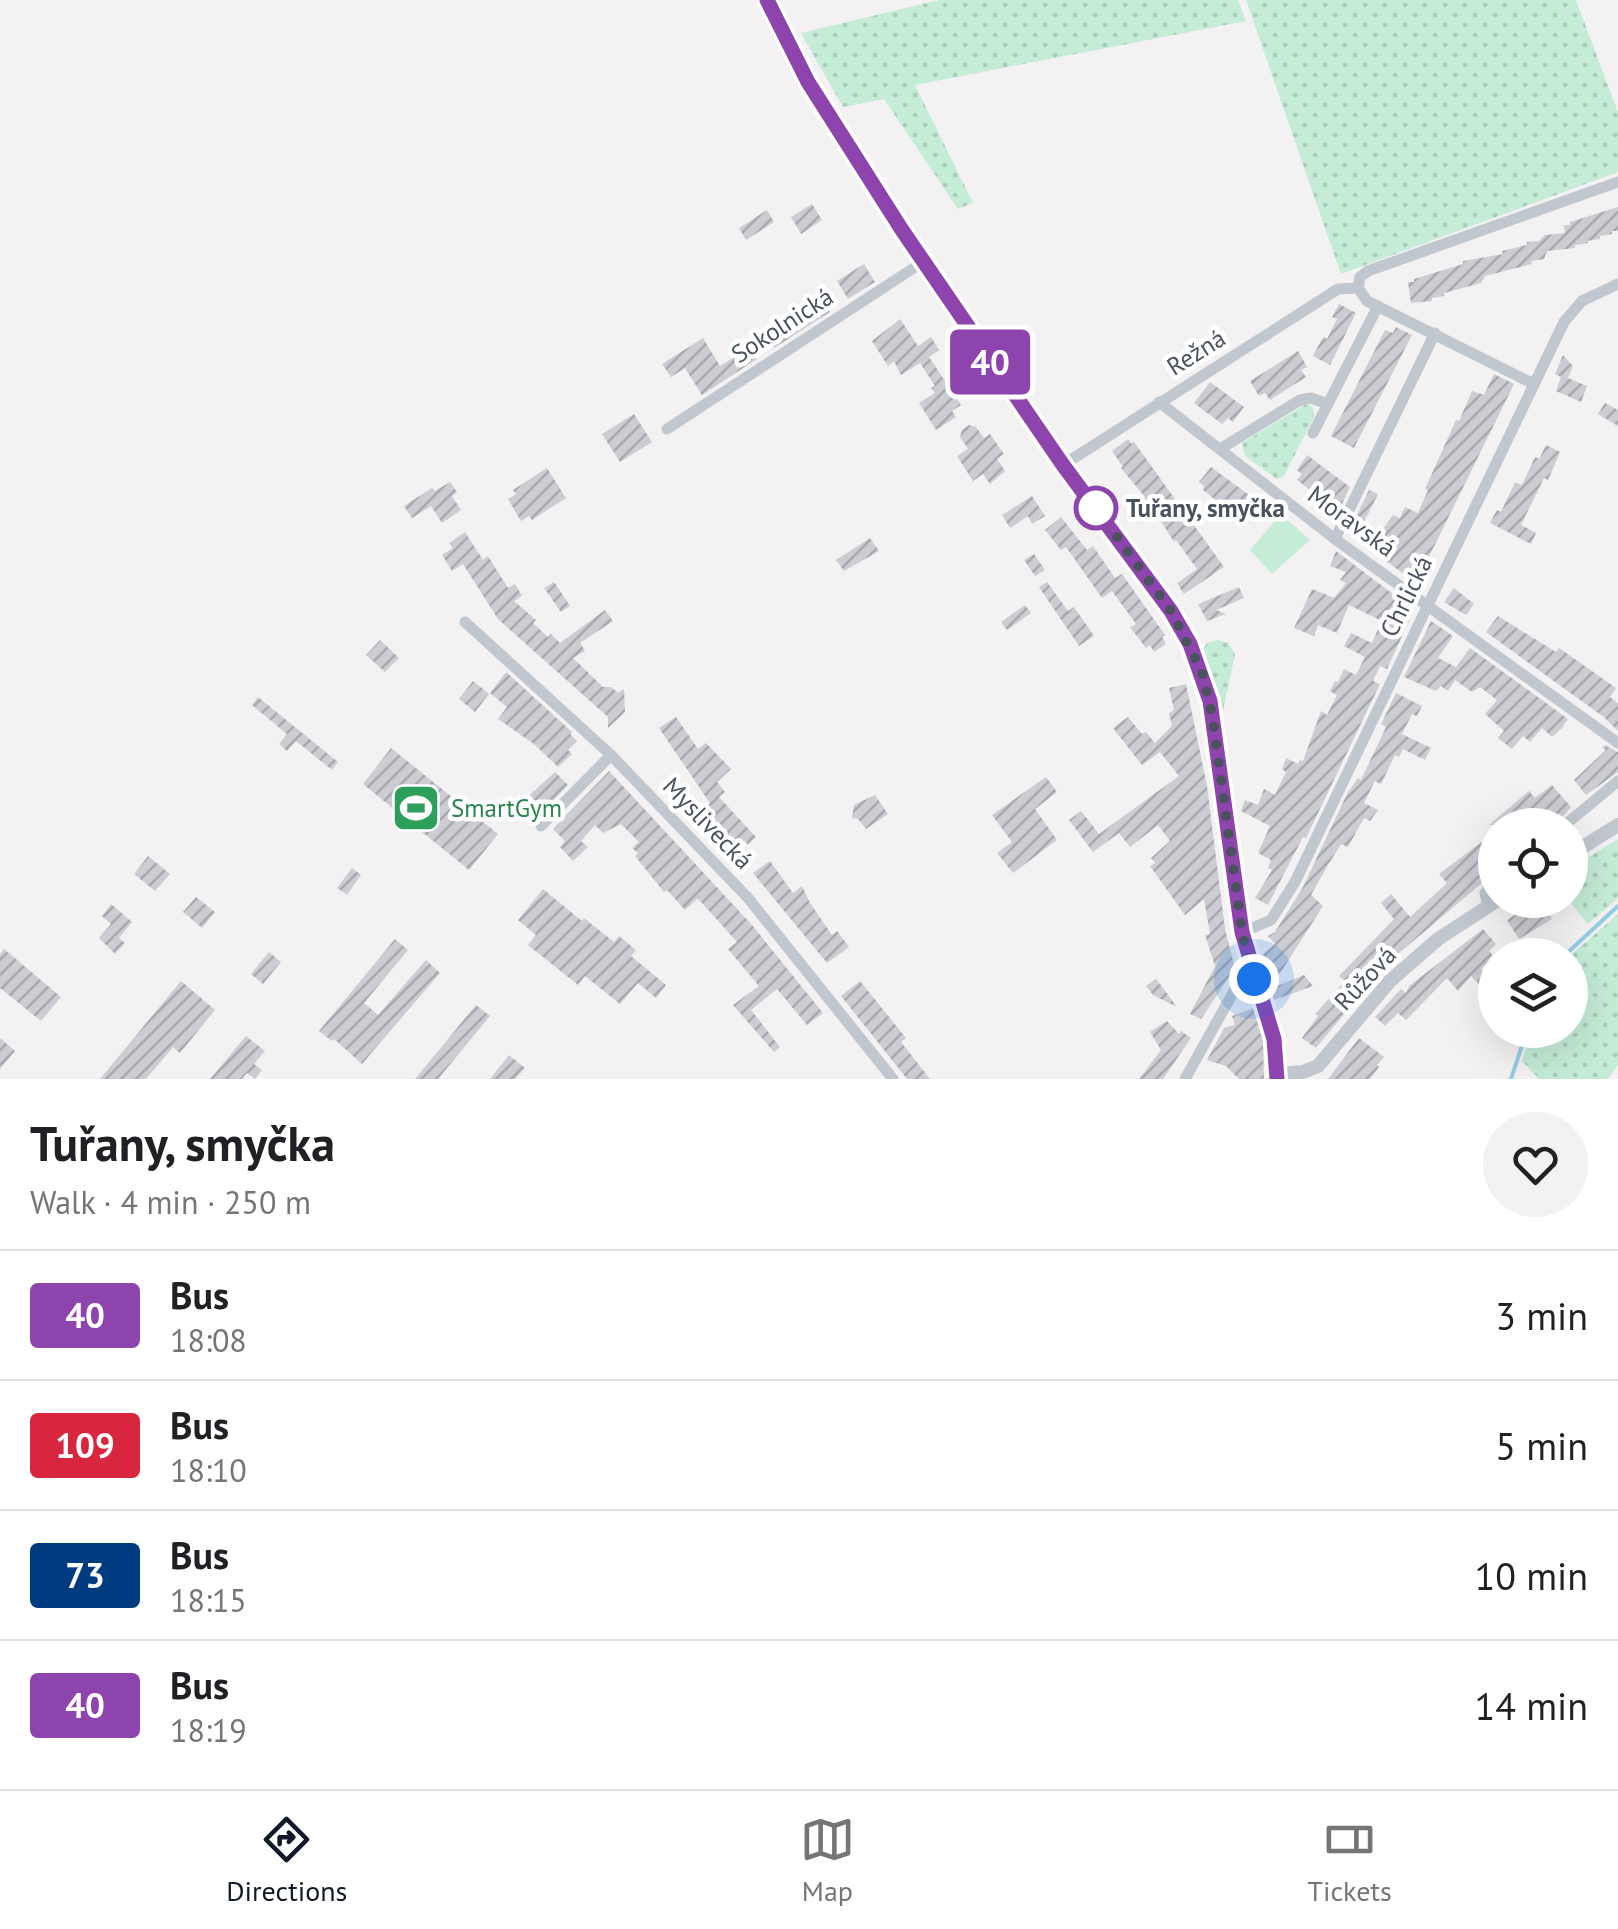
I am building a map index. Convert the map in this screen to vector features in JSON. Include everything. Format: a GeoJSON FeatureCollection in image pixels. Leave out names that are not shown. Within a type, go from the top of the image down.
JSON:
{"type":"FeatureCollection","features":[{"type":"Feature","properties":{"kind":"main road"},"geometry":{"type":"LineString","coordinates":[[767,0],[808,82],[923,262],[1063,465],[1171,611],[1202,672],[1212,714],[1242,932],[1274,1039],[1278,1076]]}},
{"type":"Feature","properties":{"kind":"street","name":"Režná"},"geometry":{"type":"LineString","coordinates":[[1063,465],[1338,288],[1358,288],[1360,277],[1368,271],[1618,182]]}},
{"type":"Feature","properties":{"kind":"street","name":"Sokolnická"},"geometry":{"type":"LineString","coordinates":[[668,429],[923,262]]}},
{"type":"Feature","properties":{"kind":"street","name":"Chrlická"},"geometry":{"type":"LineString","coordinates":[[1242,932],[1272,920],[1295,882],[1571,312],[1591,296],[1618,284]]}},
{"type":"Feature","properties":{"kind":"street"},"geometry":{"type":"LineString","coordinates":[[1358,288],[1362,296],[1378,306],[1534,384]]}},
{"type":"Feature","properties":{"kind":"street"},"geometry":{"type":"LineString","coordinates":[[1312,433],[1378,306]]}},
{"type":"Feature","properties":{"kind":"street"},"geometry":{"type":"LineString","coordinates":[[1336,538],[1435,333]]}},
{"type":"Feature","properties":{"kind":"street"},"geometry":{"type":"LineString","coordinates":[[1220,449],[1300,400],[1311,398],[1328,404]]}},
{"type":"Feature","properties":{"kind":"street","name":"Moravská"},"geometry":{"type":"LineString","coordinates":[[1158,402],[1336,538],[1618,743]]}},
{"type":"Feature","properties":{"kind":"street","name":"Myslivecká"},"geometry":{"type":"LineString","coordinates":[[465,622],[612,755],[748,898],[893,1079]]}},
{"type":"Feature","properties":{"kind":"street"},"geometry":{"type":"LineString","coordinates":[[541,826],[612,755]]}},
{"type":"Feature","properties":{"kind":"street"},"geometry":{"type":"LineString","coordinates":[[1585,808],[1618,781]]}},
{"type":"Feature","properties":{"kind":"street"},"geometry":{"type":"LineString","coordinates":[[1588,844],[1618,825]]}},
{"type":"Feature","properties":{"kind":"street","name":"Růžová"},"geometry":{"type":"LineString","coordinates":[[1313,1079],[1322,1062],[1390,981],[1438,939],[1478,913]]}},
{"type":"Feature","properties":{"kind":"street"},"geometry":{"type":"LineString","coordinates":[[1185,1079],[1232,994],[1254,979]]}},
{"type":"Feature","properties":{"kind":"street"},"geometry":{"type":"LineString","coordinates":[[1278,1076],[1303,1072],[1322,1062]]}},
{"type":"Feature","properties":{"kind":"green space"},"geometry":{"type":"Polygon","coordinates":[[[939,0],[1238,0],[1246,21],[915,85],[973,203],[958,209],[884,99],[843,107],[801,33],[939,0]]]}},
{"type":"Feature","properties":{"kind":"green space"},"geometry":{"type":"Polygon","coordinates":[[[1246,0],[1576,0],[1618,112],[1618,172],[1341,274],[1246,0]]]}},
{"type":"Feature","properties":{"kind":"green space"},"geometry":{"type":"Polygon","coordinates":[[[1306,404],[1313,407],[1314,417],[1284,476],[1277,479],[1245,456],[1242,443],[1306,404]]]}},
{"type":"Feature","properties":{"kind":"green space"},"geometry":{"type":"Polygon","coordinates":[[[1281,514],[1310,540],[1272,574],[1250,550],[1281,514]]]}},
{"type":"Feature","properties":{"kind":"green space"},"geometry":{"type":"Polygon","coordinates":[[[1207,643],[1228,643],[1235,654],[1223,711],[1203,650],[1207,643]]]}},
{"type":"Feature","properties":{"kind":"green space"},"geometry":{"type":"Polygon","coordinates":[[[1618,839],[1618,898],[1588,924],[1583,918],[1588,918],[1588,858],[1618,839]]]}},
{"type":"Feature","properties":{"kind":"green space"},"geometry":{"type":"Polygon","coordinates":[[[1618,914],[1618,1065],[1608,1079],[1539,1079],[1522,1061],[1526,1048],[1588,1048],[1588,940],[1618,914]]]}},
{"type":"Feature","properties":{"kind":"building"},"geometry":{"type":"Polygon","coordinates":[[[812,204],[822,220],[801,234],[791,217],[812,204]]]}},
{"type":"Feature","properties":{"kind":"building"},"geometry":{"type":"Polygon","coordinates":[[[1618,207],[1618,231],[1612,234],[1575,248],[1547,251],[1544,259],[1531,261],[1532,264],[1485,276],[1481,283],[1444,293],[1432,301],[1411,303],[1408,282],[1414,279],[1463,261],[1503,254],[1502,251],[1539,241],[1545,235],[1565,233],[1564,225],[1570,222],[1618,207]]]}},
{"type":"Feature","properties":{"kind":"building"},"geometry":{"type":"Polygon","coordinates":[[[767,210],[774,222],[746,240],[739,228],[767,210]]]}},
{"type":"Feature","properties":{"kind":"building"},"geometry":{"type":"Polygon","coordinates":[[[864,264],[875,282],[848,299],[837,281],[864,264]]]}},
{"type":"Feature","properties":{"kind":"building"},"geometry":{"type":"Polygon","coordinates":[[[822,300],[830,312],[774,348],[766,336],[822,300]]]}},
{"type":"Feature","properties":{"kind":"building"},"geometry":{"type":"Polygon","coordinates":[[[1339,304],[1356,313],[1330,365],[1313,356],[1337,319],[1332,317],[1339,304]]]}},
{"type":"Feature","properties":{"kind":"building"},"geometry":{"type":"Polygon","coordinates":[[[900,319],[918,346],[931,337],[939,350],[929,357],[961,405],[952,411],[956,417],[936,430],[919,403],[935,393],[931,388],[935,386],[920,363],[901,375],[894,361],[888,366],[872,341],[900,319]]]}},
{"type":"Feature","properties":{"kind":"building"},"geometry":{"type":"Polygon","coordinates":[[[1396,327],[1412,335],[1354,448],[1331,436],[1385,330],[1393,333],[1396,327]]]}},
{"type":"Feature","properties":{"kind":"building"},"geometry":{"type":"Polygon","coordinates":[[[703,338],[720,366],[750,347],[757,359],[702,395],[685,368],[671,377],[662,364],[703,338]]]}},
{"type":"Feature","properties":{"kind":"building"},"geometry":{"type":"Polygon","coordinates":[[[1298,351],[1307,367],[1301,370],[1306,377],[1270,400],[1265,393],[1259,396],[1250,381],[1298,351]]]}},
{"type":"Feature","properties":{"kind":"building"},"geometry":{"type":"Polygon","coordinates":[[[1563,355],[1573,366],[1568,378],[1587,386],[1581,402],[1556,391],[1561,377],[1555,374],[1563,355]]]}},
{"type":"Feature","properties":{"kind":"building"},"geometry":{"type":"Polygon","coordinates":[[[1494,374],[1514,384],[1416,583],[1348,533],[1369,490],[1378,494],[1364,522],[1380,533],[1393,515],[1400,518],[1405,507],[1418,513],[1456,420],[1459,421],[1472,391],[1484,395],[1494,374]]]}},
{"type":"Feature","properties":{"kind":"building"},"geometry":{"type":"Polygon","coordinates":[[[1210,382],[1244,407],[1233,422],[1228,418],[1222,424],[1194,403],[1210,382]]]}},
{"type":"Feature","properties":{"kind":"building"},"geometry":{"type":"Polygon","coordinates":[[[1605,403],[1618,410],[1618,426],[1598,414],[1605,403]]]}},
{"type":"Feature","properties":{"kind":"building"},"geometry":{"type":"Polygon","coordinates":[[[634,414],[652,442],[620,462],[602,434],[634,414]]]}},
{"type":"Feature","properties":{"kind":"building"},"geometry":{"type":"Polygon","coordinates":[[[969,425],[976,427],[984,438],[990,434],[1004,454],[997,459],[1005,471],[990,484],[983,474],[973,481],[957,456],[968,449],[960,437],[969,425]]]}},
{"type":"Feature","properties":{"kind":"building"},"geometry":{"type":"Polygon","coordinates":[[[1128,439],[1224,567],[1184,594],[1177,583],[1197,569],[1154,510],[1149,513],[1140,500],[1145,497],[1121,468],[1112,451],[1128,439]]]}},
{"type":"Feature","properties":{"kind":"building"},"geometry":{"type":"Polygon","coordinates":[[[1546,445],[1560,452],[1521,525],[1536,533],[1531,544],[1490,523],[1497,510],[1501,512],[1515,482],[1522,485],[1535,457],[1539,459],[1546,445]]]}},
{"type":"Feature","properties":{"kind":"building"},"geometry":{"type":"Polygon","coordinates":[[[1307,455],[1350,487],[1342,504],[1336,499],[1331,506],[1297,480],[1302,474],[1297,470],[1307,455]]]}},
{"type":"Feature","properties":{"kind":"building"},"geometry":{"type":"Polygon","coordinates":[[[1211,467],[1249,495],[1242,505],[1248,509],[1240,519],[1203,490],[1199,482],[1211,467]]]}},
{"type":"Feature","properties":{"kind":"building"},"geometry":{"type":"Polygon","coordinates":[[[547,468],[566,498],[532,520],[529,516],[521,521],[508,499],[516,494],[513,490],[547,468]]]}},
{"type":"Feature","properties":{"kind":"building"},"geometry":{"type":"Polygon","coordinates":[[[450,482],[457,492],[452,496],[461,510],[442,523],[431,506],[412,518],[404,506],[432,488],[435,491],[450,482]]]}},
{"type":"Feature","properties":{"kind":"building"},"geometry":{"type":"Polygon","coordinates":[[[1032,496],[1045,516],[1032,524],[1028,516],[1010,528],[1002,515],[1032,496]]]}},
{"type":"Feature","properties":{"kind":"building"},"geometry":{"type":"Polygon","coordinates":[[[1061,517],[1087,550],[1093,546],[1115,578],[1122,574],[1165,635],[1162,637],[1166,644],[1154,652],[1150,645],[1146,648],[1130,627],[1136,624],[1112,591],[1102,598],[1066,547],[1061,550],[1045,530],[1061,517]]]}},
{"type":"Feature","properties":{"kind":"building"},"geometry":{"type":"Polygon","coordinates":[[[465,532],[483,560],[488,556],[508,588],[515,584],[522,596],[514,601],[548,637],[551,634],[560,643],[605,610],[613,621],[580,643],[585,651],[573,658],[603,687],[618,693],[624,689],[625,712],[608,728],[608,717],[498,619],[463,564],[452,571],[442,555],[453,548],[449,543],[465,532]]]}},
{"type":"Feature","properties":{"kind":"building"},"geometry":{"type":"Polygon","coordinates":[[[870,538],[879,551],[844,571],[836,560],[870,538]]]}},
{"type":"Feature","properties":{"kind":"building"},"geometry":{"type":"Polygon","coordinates":[[[1336,551],[1414,610],[1387,669],[1380,666],[1373,681],[1380,684],[1306,838],[1303,837],[1268,905],[1255,898],[1272,870],[1268,868],[1271,860],[1258,853],[1270,826],[1241,811],[1245,800],[1258,805],[1264,789],[1275,795],[1286,772],[1282,769],[1286,758],[1298,764],[1303,761],[1321,711],[1327,715],[1337,695],[1330,691],[1335,681],[1344,669],[1356,675],[1365,657],[1344,646],[1351,633],[1372,643],[1382,621],[1349,605],[1337,633],[1318,625],[1314,636],[1294,628],[1312,589],[1334,598],[1346,583],[1340,580],[1346,572],[1330,566],[1336,551]]]}},
{"type":"Feature","properties":{"kind":"building"},"geometry":{"type":"Polygon","coordinates":[[[1034,554],[1045,570],[1035,576],[1024,560],[1034,554]]]}},
{"type":"Feature","properties":{"kind":"building"},"geometry":{"type":"Polygon","coordinates":[[[554,582],[570,606],[561,612],[544,588],[554,582]]]}},
{"type":"Feature","properties":{"kind":"building"},"geometry":{"type":"Polygon","coordinates":[[[1047,582],[1068,611],[1074,607],[1094,636],[1079,646],[1039,587],[1047,582]]]}},
{"type":"Feature","properties":{"kind":"building"},"geometry":{"type":"Polygon","coordinates":[[[1239,587],[1244,598],[1216,610],[1226,614],[1207,621],[1198,604],[1239,587]]]}},
{"type":"Feature","properties":{"kind":"building"},"geometry":{"type":"Polygon","coordinates":[[[1454,588],[1474,604],[1466,615],[1444,602],[1454,588]]]}},
{"type":"Feature","properties":{"kind":"building"},"geometry":{"type":"Polygon","coordinates":[[[1025,605],[1031,613],[1007,630],[1001,622],[1025,605]]]}},
{"type":"Feature","properties":{"kind":"building"},"geometry":{"type":"Polygon","coordinates":[[[1498,616],[1556,652],[1559,648],[1616,688],[1610,697],[1618,703],[1618,731],[1486,632],[1498,616]]]}},
{"type":"Feature","properties":{"kind":"building"},"geometry":{"type":"Polygon","coordinates":[[[1431,621],[1453,636],[1438,658],[1456,667],[1470,648],[1568,719],[1561,729],[1552,737],[1542,728],[1530,742],[1523,736],[1512,749],[1498,738],[1504,731],[1485,714],[1497,700],[1480,687],[1472,692],[1455,680],[1448,691],[1441,686],[1436,691],[1404,677],[1431,621]]]}},
{"type":"Feature","properties":{"kind":"building"},"geometry":{"type":"Polygon","coordinates":[[[380,640],[399,658],[385,672],[366,655],[380,640]]]}},
{"type":"Feature","properties":{"kind":"building"},"geometry":{"type":"Polygon","coordinates":[[[506,672],[577,741],[568,750],[572,754],[558,767],[498,719],[507,707],[490,693],[506,672]]]}},
{"type":"Feature","properties":{"kind":"building"},"geometry":{"type":"Polygon","coordinates":[[[473,681],[489,694],[475,712],[459,699],[473,681]]]}},
{"type":"Feature","properties":{"kind":"building"},"geometry":{"type":"Polygon","coordinates":[[[1186,684],[1207,786],[1225,929],[1235,968],[1201,1019],[1190,1014],[1215,966],[1205,935],[1210,934],[1204,899],[1185,915],[1150,866],[1155,863],[1151,858],[1170,841],[1158,825],[1130,847],[1119,833],[1093,852],[1069,820],[1081,811],[1099,834],[1179,776],[1160,752],[1142,765],[1113,728],[1128,717],[1155,743],[1172,726],[1169,713],[1174,710],[1169,688],[1186,684]]]}},
{"type":"Feature","properties":{"kind":"building"},"geometry":{"type":"Polygon","coordinates":[[[1396,693],[1422,706],[1417,716],[1412,714],[1402,734],[1431,748],[1425,760],[1403,749],[1399,757],[1395,755],[1381,784],[1375,781],[1364,803],[1378,810],[1370,821],[1364,818],[1348,847],[1341,844],[1328,865],[1311,895],[1323,906],[1270,989],[1260,957],[1275,944],[1268,936],[1275,932],[1303,887],[1347,794],[1358,778],[1361,780],[1386,727],[1381,724],[1396,693]]]}},
{"type":"Feature","properties":{"kind":"building"},"geometry":{"type":"Polygon","coordinates":[[[258,697],[338,762],[332,770],[296,741],[287,751],[279,744],[287,734],[252,705],[258,697]]]}},
{"type":"Feature","properties":{"kind":"building"},"geometry":{"type":"Polygon","coordinates":[[[676,717],[698,749],[706,743],[731,769],[717,782],[725,792],[719,797],[756,837],[748,845],[745,841],[732,854],[706,825],[711,819],[701,810],[710,803],[659,728],[676,717]]]}},
{"type":"Feature","properties":{"kind":"building"},"geometry":{"type":"Polygon","coordinates":[[[1605,745],[1618,752],[1618,772],[1586,795],[1574,780],[1606,750],[1602,748],[1605,745]]]}},
{"type":"Feature","properties":{"kind":"building"},"geometry":{"type":"Polygon","coordinates":[[[391,748],[498,834],[469,870],[363,784],[391,748]]]}},
{"type":"Feature","properties":{"kind":"building"},"geometry":{"type":"Polygon","coordinates":[[[609,771],[752,925],[823,1013],[807,1025],[777,989],[751,1010],[780,1047],[774,1052],[733,1005],[759,986],[728,949],[737,942],[697,899],[685,910],[667,890],[664,892],[635,856],[638,853],[632,848],[639,842],[621,824],[603,833],[595,825],[581,841],[588,847],[573,861],[560,847],[565,841],[553,829],[609,771]]]}},
{"type":"Feature","properties":{"kind":"building"},"geometry":{"type":"Polygon","coordinates":[[[555,772],[568,785],[538,816],[523,801],[555,772]]]}},
{"type":"Feature","properties":{"kind":"building"},"geometry":{"type":"Polygon","coordinates":[[[1046,777],[1057,792],[1035,809],[1057,840],[1013,873],[997,853],[1012,842],[992,815],[1046,777]]]}},
{"type":"Feature","properties":{"kind":"building"},"geometry":{"type":"Polygon","coordinates":[[[1552,785],[1571,807],[1509,808],[1529,791],[1535,798],[1552,785]]]}},
{"type":"Feature","properties":{"kind":"building"},"geometry":{"type":"Polygon","coordinates":[[[875,795],[888,814],[866,829],[852,818],[854,805],[875,795]]]}},
{"type":"Feature","properties":{"kind":"building"},"geometry":{"type":"Polygon","coordinates":[[[1478,845],[1478,886],[1386,964],[1316,1048],[1302,1038],[1318,1016],[1315,1014],[1345,981],[1339,976],[1394,919],[1381,903],[1391,894],[1410,917],[1447,883],[1439,874],[1478,845]]]}},
{"type":"Feature","properties":{"kind":"building"},"geometry":{"type":"Polygon","coordinates":[[[148,856],[170,874],[155,891],[134,874],[148,856]]]}},
{"type":"Feature","properties":{"kind":"building"},"geometry":{"type":"Polygon","coordinates":[[[770,861],[793,893],[802,886],[832,935],[837,931],[849,947],[827,963],[753,873],[770,861]]]}},
{"type":"Feature","properties":{"kind":"building"},"geometry":{"type":"Polygon","coordinates":[[[352,868],[361,875],[347,895],[337,888],[352,868]]]}},
{"type":"Feature","properties":{"kind":"building"},"geometry":{"type":"Polygon","coordinates":[[[543,889],[614,942],[619,936],[636,950],[631,956],[666,985],[656,998],[638,983],[620,1004],[585,976],[578,985],[528,945],[536,935],[518,920],[543,889]]]}},
{"type":"Feature","properties":{"kind":"building"},"geometry":{"type":"Polygon","coordinates":[[[196,897],[215,912],[202,928],[183,912],[196,897]]]}},
{"type":"Feature","properties":{"kind":"building"},"geometry":{"type":"Polygon","coordinates":[[[111,904],[132,922],[119,938],[125,943],[115,954],[99,938],[111,924],[102,916],[111,904]]]}},
{"type":"Feature","properties":{"kind":"building"},"geometry":{"type":"Polygon","coordinates":[[[1510,918],[1552,919],[1521,938],[1507,920],[1510,918]]]}},
{"type":"Feature","properties":{"kind":"building"},"geometry":{"type":"Polygon","coordinates":[[[1483,929],[1491,938],[1478,938],[1478,983],[1471,976],[1458,991],[1447,978],[1406,1020],[1398,1013],[1385,1026],[1375,1017],[1401,989],[1406,993],[1409,986],[1483,929]]]}},
{"type":"Feature","properties":{"kind":"building"},"geometry":{"type":"Polygon","coordinates":[[[395,939],[408,950],[364,1003],[378,1015],[426,960],[440,973],[362,1064],[319,1031],[395,939]]]}},
{"type":"Feature","properties":{"kind":"building"},"geometry":{"type":"Polygon","coordinates":[[[4,949],[61,997],[41,1021],[0,988],[0,954],[4,949]]]}},
{"type":"Feature","properties":{"kind":"building"},"geometry":{"type":"Polygon","coordinates":[[[269,952],[281,962],[263,984],[251,974],[269,952]]]}},
{"type":"Feature","properties":{"kind":"building"},"geometry":{"type":"Polygon","coordinates":[[[1304,975],[1313,986],[1274,1000],[1270,989],[1304,975]]]}},
{"type":"Feature","properties":{"kind":"building"},"geometry":{"type":"Polygon","coordinates":[[[1156,979],[1177,1007],[1153,995],[1146,986],[1156,979]]]}},
{"type":"Feature","properties":{"kind":"building"},"geometry":{"type":"Polygon","coordinates":[[[181,981],[215,1010],[180,1053],[173,1047],[146,1079],[100,1079],[181,981]]]}},
{"type":"Feature","properties":{"kind":"building"},"geometry":{"type":"Polygon","coordinates":[[[860,981],[906,1038],[901,1042],[930,1079],[907,1079],[841,996],[860,981]]]}},
{"type":"Feature","properties":{"kind":"building"},"geometry":{"type":"Polygon","coordinates":[[[476,1005],[490,1016],[438,1079],[415,1079],[476,1005]]]}},
{"type":"Feature","properties":{"kind":"building"},"geometry":{"type":"Polygon","coordinates":[[[1253,1008],[1263,1041],[1264,1079],[1239,1079],[1226,1066],[1207,1060],[1224,1028],[1235,1025],[1232,1016],[1253,1008]]]}},
{"type":"Feature","properties":{"kind":"building"},"geometry":{"type":"Polygon","coordinates":[[[1167,1021],[1179,1034],[1181,1031],[1191,1038],[1163,1079],[1139,1079],[1161,1050],[1150,1032],[1167,1021]]]}},
{"type":"Feature","properties":{"kind":"building"},"geometry":{"type":"Polygon","coordinates":[[[246,1036],[265,1051],[254,1064],[262,1070],[255,1079],[247,1073],[242,1079],[210,1079],[246,1036]]]}},
{"type":"Feature","properties":{"kind":"building"},"geometry":{"type":"Polygon","coordinates":[[[0,1038],[15,1051],[0,1069],[0,1038]]]}},
{"type":"Feature","properties":{"kind":"building"},"geometry":{"type":"Polygon","coordinates":[[[1359,1038],[1384,1057],[1370,1079],[1328,1079],[1359,1038]]]}},
{"type":"Feature","properties":{"kind":"building"},"geometry":{"type":"Polygon","coordinates":[[[509,1055],[525,1068],[515,1079],[490,1079],[509,1055]]]}},
{"type":"Feature","properties":{"kind":"waterway"},"geometry":{"type":"LineString","coordinates":[[1583,938],[1618,906]]}},
{"type":"Feature","properties":{"kind":"waterway"},"geometry":{"type":"LineString","coordinates":[[1511,1079],[1521,1048]]}},
{"type":"Feature","properties":{"kind":"bus line","name":"40"},"geometry":{"type":"LineString","coordinates":[[767,0],[808,82],[860,167],[983,352],[1171,611],[1190,644],[1210,701],[1242,932],[1274,1039],[1277,1079]]}},
{"type":"Feature","properties":{"kind":"place","name":"Tuřany, smyčka"},"geometry":{"type":"Point","coordinates":[1096,508]}},
{"type":"Feature","properties":{"kind":"place","name":"SmartGym"},"geometry":{"type":"Point","coordinates":[416,808]}},
{"type":"Feature","properties":{"kind":"route"},"geometry":{"type":"LineString","coordinates":[[1096,508],[1171,611],[1208,688],[1242,932],[1254,979]]}}]}
